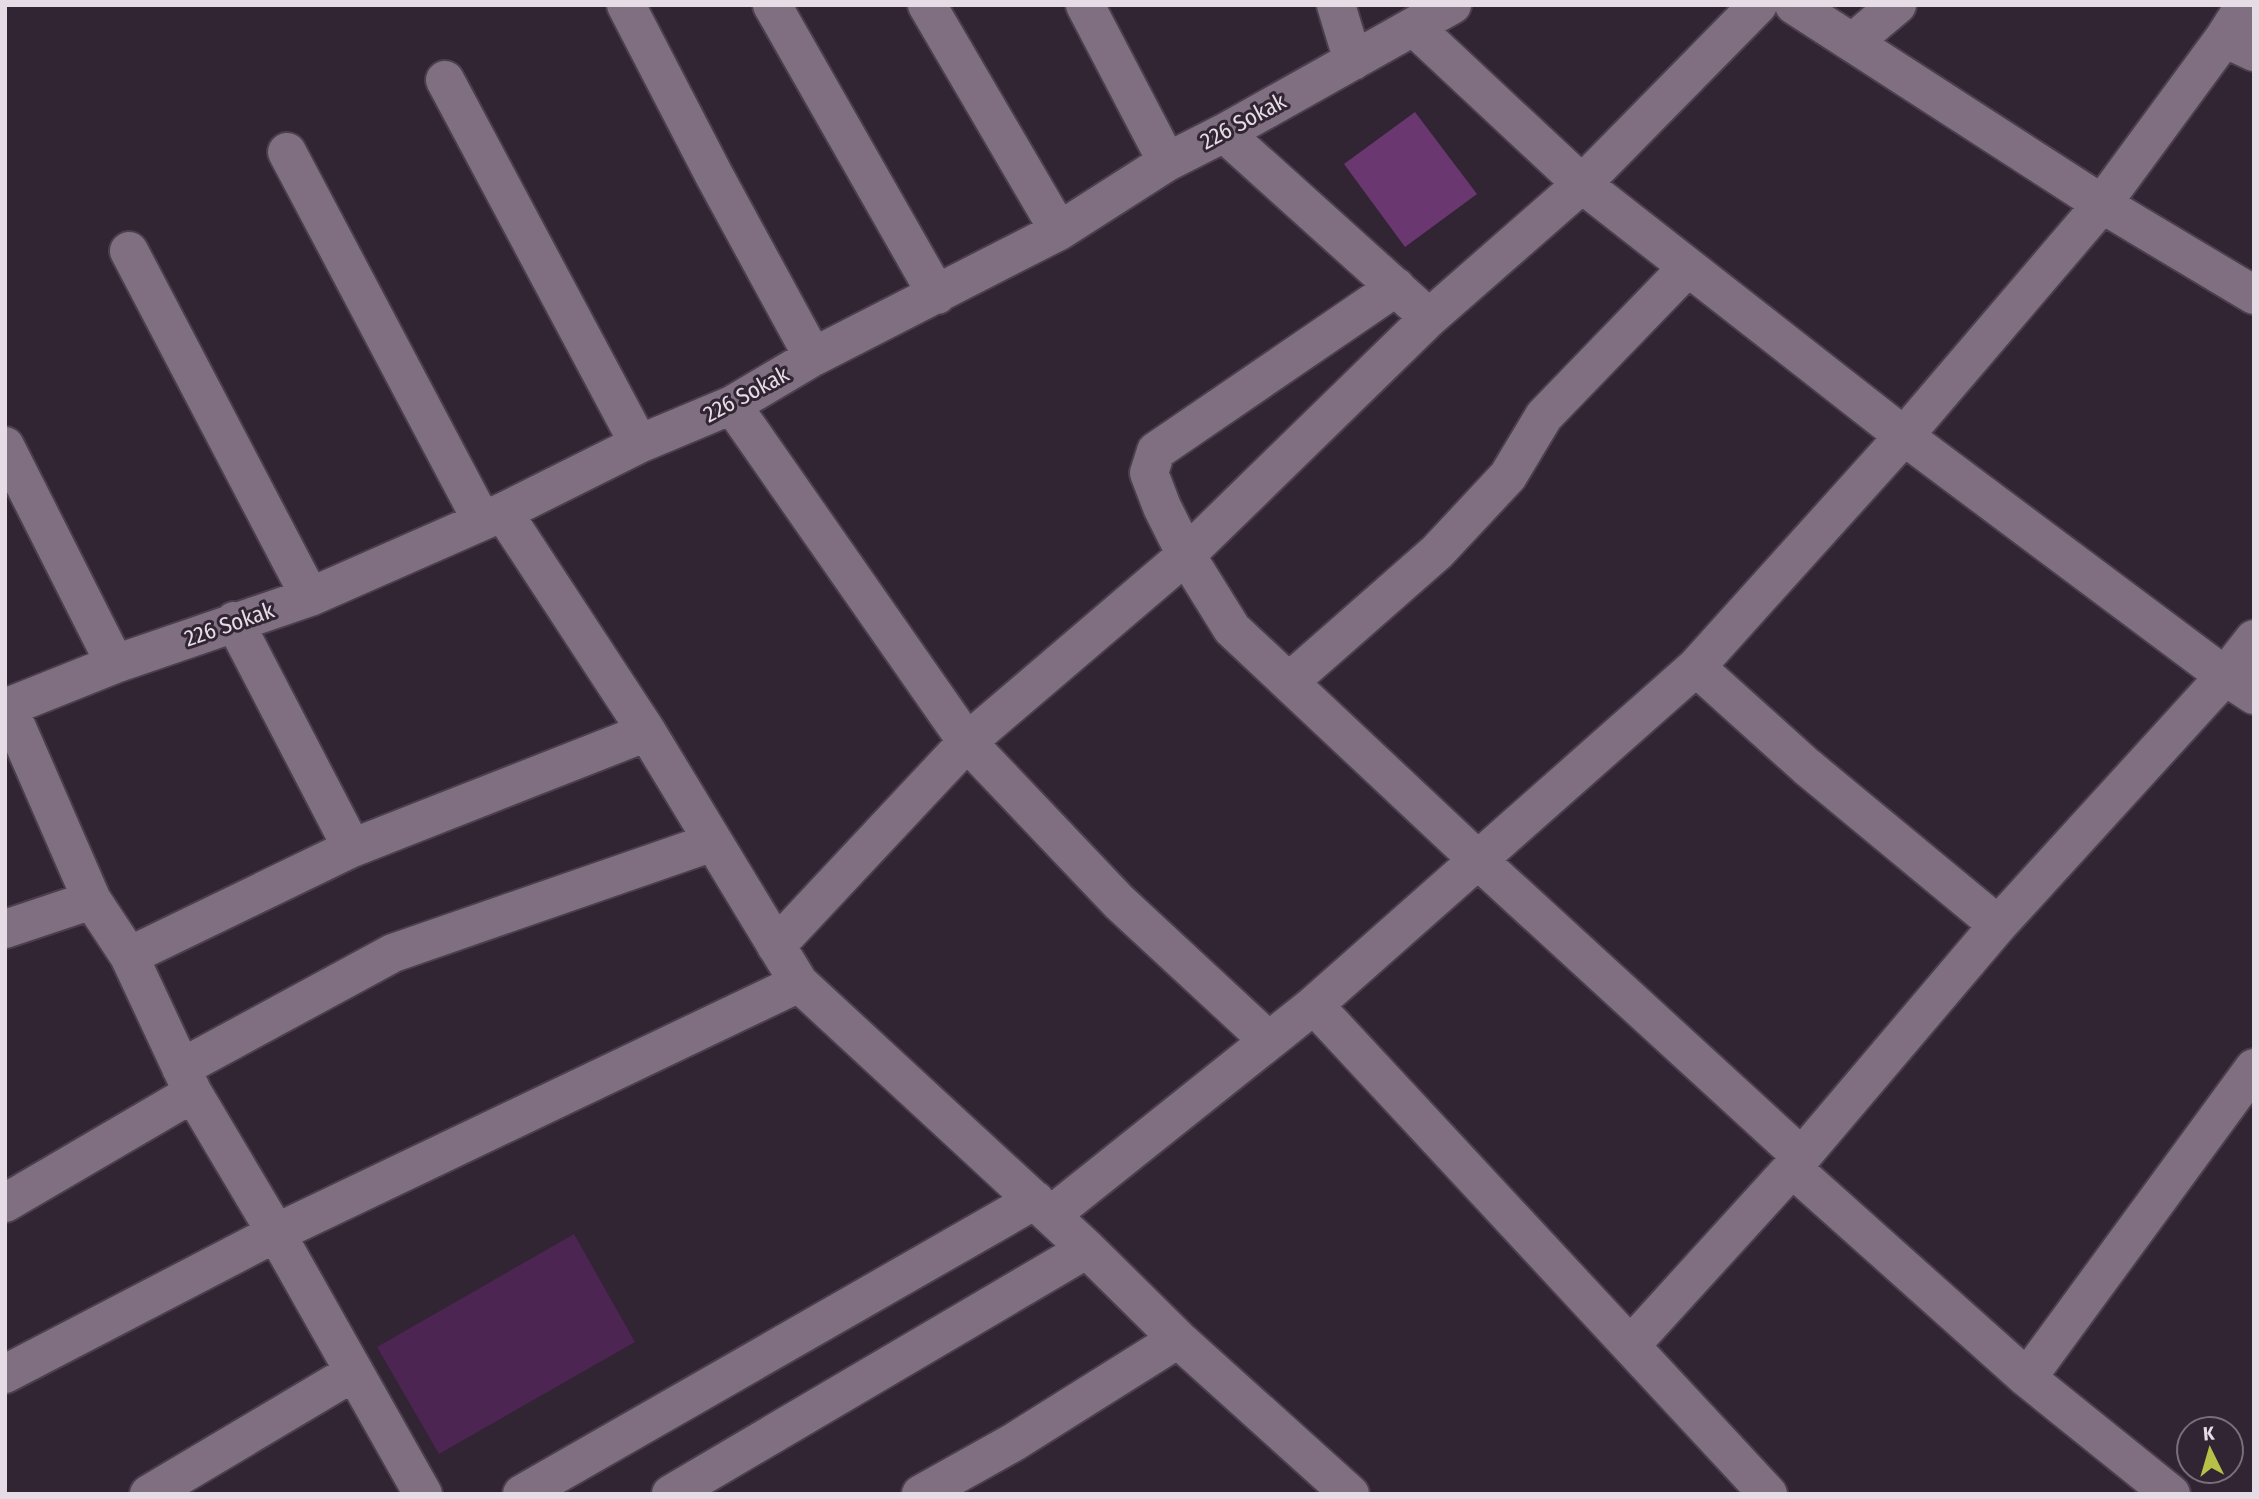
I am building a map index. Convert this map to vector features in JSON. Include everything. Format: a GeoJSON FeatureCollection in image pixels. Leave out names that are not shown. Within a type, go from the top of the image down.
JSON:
{"type":"FeatureCollection","features":[{"type":"Feature","properties":{"kind":"street"},"geometry":{"type":"LineString","coordinates":[[626,5],[813,358]]}},
{"type":"Feature","properties":{"kind":"street"},"geometry":{"type":"LineString","coordinates":[[772,5],[937,295]]}},
{"type":"Feature","properties":{"kind":"street"},"geometry":{"type":"LineString","coordinates":[[927,5],[1059,231]]}},
{"type":"Feature","properties":{"kind":"street"},"geometry":{"type":"LineString","coordinates":[[1085,5],[1167,162]]}},
{"type":"Feature","properties":{"kind":"street"},"geometry":{"type":"LineString","coordinates":[[1336,5],[1353,61]]}},
{"type":"Feature","properties":{"kind":"street","name":"226 Sokak"},"geometry":{"type":"LineString","coordinates":[[7,707],[115,664],[310,597],[492,516],[639,444],[732,405],[813,358],[1059,231],[1167,162],[1224,133],[1452,5]]}},
{"type":"Feature","properties":{"kind":"street"},"geometry":{"type":"LineString","coordinates":[[776,946],[967,742],[1186,555],[1429,318],[1581,184],[1758,5]]}},
{"type":"Feature","properties":{"kind":"street"},"geometry":{"type":"LineString","coordinates":[[1794,5],[2102,204],[2254,295]]}},
{"type":"Feature","properties":{"kind":"street"},"geometry":{"type":"LineString","coordinates":[[1853,42],[1897,5]]}},
{"type":"Feature","properties":{"kind":"street"},"geometry":{"type":"LineString","coordinates":[[522,1494],[1043,1208],[1314,1005],[1696,667],[1904,436],[2239,45],[2245,5]]}},
{"type":"Feature","properties":{"kind":"street"},"geometry":{"type":"LineString","coordinates":[[1414,27],[1581,184],[1904,436],[2239,685]]}},
{"type":"Feature","properties":{"kind":"street"},"geometry":{"type":"LineString","coordinates":[[445,80],[639,444]]}},
{"type":"Feature","properties":{"kind":"street"},"geometry":{"type":"LineString","coordinates":[[1224,133],[1429,318]]}},
{"type":"Feature","properties":{"kind":"street"},"geometry":{"type":"LineString","coordinates":[[287,152],[492,516],[647,732],[799,983],[1087,1249],[1178,1339],[1344,1492]]}},
{"type":"Feature","properties":{"kind":"street"},"geometry":{"type":"LineString","coordinates":[[130,251],[310,597]]}},
{"type":"Feature","properties":{"kind":"street"},"geometry":{"type":"LineString","coordinates":[[1289,682],[1437,552],[1508,476],[1545,416],[1688,267]]}},
{"type":"Feature","properties":{"kind":"street"},"geometry":{"type":"LineString","coordinates":[[1396,287],[1156,451],[1149,473],[1186,555],[1232,629],[2027,1378],[2171,1494]]}},
{"type":"Feature","properties":{"kind":"street"},"geometry":{"type":"LineString","coordinates":[[732,405],[967,742],[1119,902],[1269,1041]]}},
{"type":"Feature","properties":{"kind":"street"},"geometry":{"type":"LineString","coordinates":[[5,446],[115,664]]}},
{"type":"Feature","properties":{"kind":"street"},"geometry":{"type":"LineString","coordinates":[[234,621],[352,848]]}},
{"type":"Feature","properties":{"kind":"street"},"geometry":{"type":"LineString","coordinates":[[1631,1345],[1796,1162],[1998,925],[2239,685],[2254,639]]}},
{"type":"Feature","properties":{"kind":"street"},"geometry":{"type":"LineString","coordinates":[[1696,667],[1806,766],[1998,925]]}},
{"type":"Feature","properties":{"kind":"street"},"geometry":{"type":"LineString","coordinates":[[7,707],[92,900],[129,956],[187,1080],[423,1494]]}},
{"type":"Feature","properties":{"kind":"street"},"geometry":{"type":"LineString","coordinates":[[129,956],[352,848],[647,732]]}},
{"type":"Feature","properties":{"kind":"street"},"geometry":{"type":"LineString","coordinates":[[5,1203],[187,1080],[393,953],[713,842]]}},
{"type":"Feature","properties":{"kind":"street"},"geometry":{"type":"LineString","coordinates":[[5,929],[92,900]]}},
{"type":"Feature","properties":{"kind":"street"},"geometry":{"type":"LineString","coordinates":[[5,1374],[276,1233],[799,983]]}},
{"type":"Feature","properties":{"kind":"street"},"geometry":{"type":"LineString","coordinates":[[1314,1005],[1768,1494]]}},
{"type":"Feature","properties":{"kind":"street"},"geometry":{"type":"LineString","coordinates":[[2027,1378],[2250,1082]]}},
{"type":"Feature","properties":{"kind":"street"},"geometry":{"type":"LineString","coordinates":[[671,1494],[1087,1249]]}},
{"type":"Feature","properties":{"kind":"street"},"geometry":{"type":"LineString","coordinates":[[920,1494],[1014,1442],[1178,1339]]}},
{"type":"Feature","properties":{"kind":"street"},"geometry":{"type":"LineString","coordinates":[[149,1494],[354,1372]]}},
{"type":"Feature","properties":{"kind":"shaded area"},"geometry":{"type":"Polygon","coordinates":[[[574,1234],[635,1342],[439,1454],[377,1347],[574,1234]]]}},
{"type":"Feature","properties":{"kind":"building"},"geometry":{"type":"Polygon","coordinates":[[[1415,112],[1477,194],[1405,247],[1344,164],[1415,112]]]}}]}
